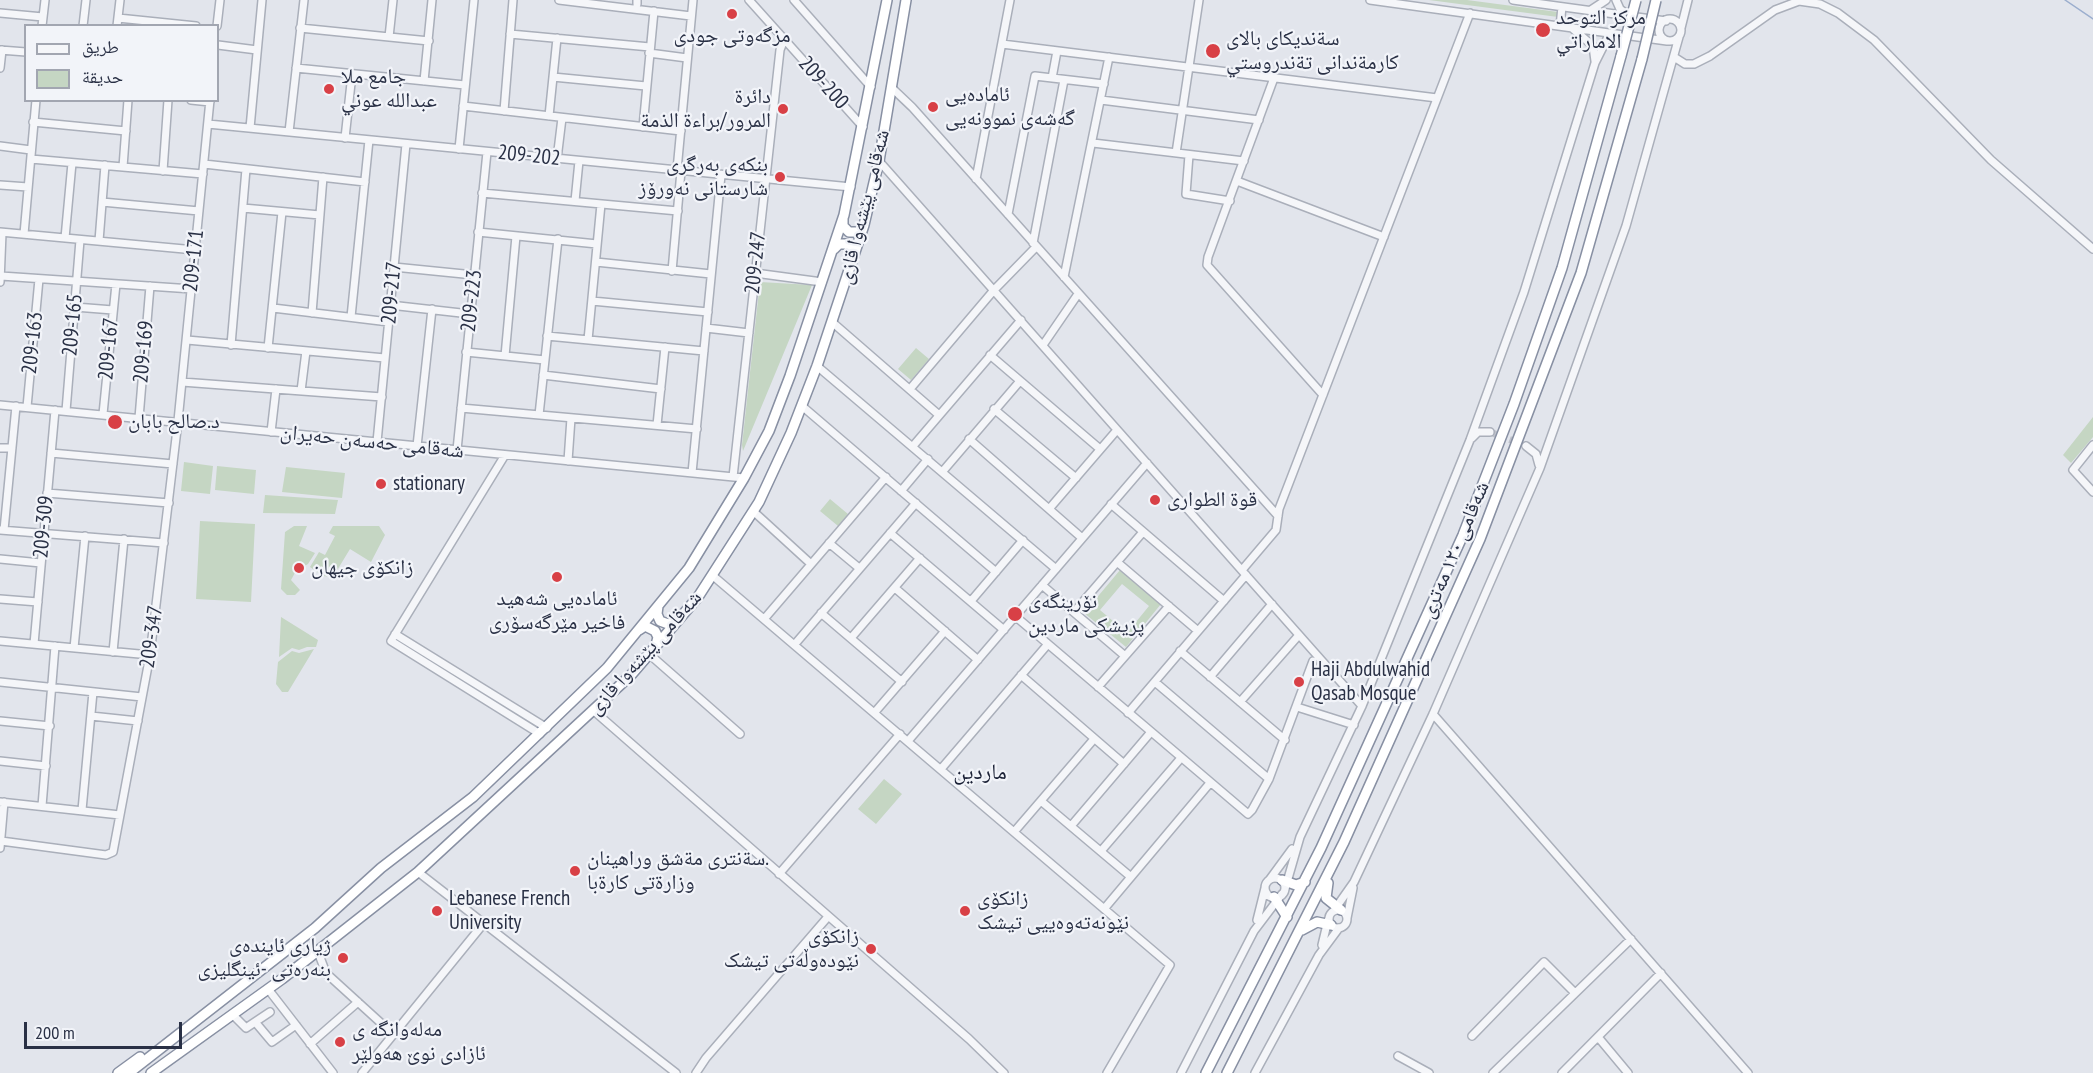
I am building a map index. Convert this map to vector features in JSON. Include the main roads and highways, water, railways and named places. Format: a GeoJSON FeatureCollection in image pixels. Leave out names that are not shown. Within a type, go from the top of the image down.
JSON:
{"type":"FeatureCollection","features":[{"type":"Feature","properties":{"kind":"highway","name":"شەقامی پێشەوا قازی"},"geometry":{"type":"LineString","coordinates":[[129,1073],[330,915],[381,868],[465,804],[544,731],[607,668],[689,568],[744,478],[769,431],[822,282],[851,187],[887,0]]}},
{"type":"Feature","properties":{"kind":"highway","name":"شەقامی پێشەوا قازی"},"geometry":{"type":"LineString","coordinates":[[151,1073],[268,990],[418,872],[594,711],[681,618],[712,575],[753,512],[802,406],[854,258],[879,161],[906,0]]}},
{"type":"Feature","properties":{"kind":"highway","name":"شەقامی ١٢٠ مەتری"},"geometry":{"type":"LineString","coordinates":[[1206,1073],[1305,882],[1463,535],[1514,404],[1562,268],[1636,0]]}},
{"type":"Feature","properties":{"kind":"highway","name":"شەقامی ١٢٠ مەتری"},"geometry":{"type":"LineString","coordinates":[[1227,1073],[1332,868],[1480,539],[1581,273],[1642,59],[1656,0]]}},
{"type":"Feature","properties":{"kind":"highway"},"geometry":{"type":"LineString","coordinates":[[843,219],[843,226],[849,232],[858,232],[864,225]]}},
{"type":"Feature","properties":{"kind":"highway"},"geometry":{"type":"LineString","coordinates":[[832,252],[838,245],[846,244],[853,249],[854,258]]}},
{"type":"Feature","properties":{"kind":"highway"},"geometry":{"type":"LineString","coordinates":[[658,606],[657,614],[664,623],[672,624],[681,618]]}},
{"type":"Feature","properties":{"kind":"highway"},"geometry":{"type":"LineString","coordinates":[[638,631],[645,626],[655,631],[658,641],[652,651]]}},
{"type":"Feature","properties":{"kind":"highway"},"geometry":{"type":"LineString","coordinates":[[1332,868],[1326,898],[1338,909]]}},
{"type":"Feature","properties":{"kind":"highway"},"geometry":{"type":"LineString","coordinates":[[1287,917],[1281,890],[1305,882]]}},
{"type":"Feature","properties":{"kind":"highway"},"geometry":{"type":"LineString","coordinates":[[1302,930],[1317,922],[1332,924]]}},
{"type":"Feature","properties":{"kind":"highway","name":"شەقامی پێشەوا قازی"},"geometry":{"type":"LineString","coordinates":[[118,1073],[152,1048],[176,1036]]}},
{"type":"Feature","properties":{"kind":"highway","name":"شەقامی پێشەوا قازی"},"geometry":{"type":"LineString","coordinates":[[156,1073],[187,1048]]}},
{"type":"Feature","properties":{"kind":"waterway"},"geometry":{"type":"LineString","coordinates":[[2065,0],[2093,19]]}},
{"type":"Feature","properties":{"kind":"tunnel"},"geometry":{"type":"LineString","coordinates":[[1490,432],[1521,444]]}},
{"type":"Feature","properties":{"kind":"place","name":"مزگەوتی جودی"},"geometry":{"type":"Point","coordinates":[732,14]}},
{"type":"Feature","properties":{"kind":"place","name":"مركز التوحد الاماراتي"},"geometry":{"type":"Point","coordinates":[1543,30]}},
{"type":"Feature","properties":{"kind":"place","name":"سةنديكاى بالاى كارمةندانى تةندروستي"},"geometry":{"type":"Point","coordinates":[1213,51]}},
{"type":"Feature","properties":{"kind":"place","name":"جامع ملا عبدالله عوني"},"geometry":{"type":"Point","coordinates":[329,89]}},
{"type":"Feature","properties":{"kind":"place","name":"ئامادەیی گەشەی نموونەیی"},"geometry":{"type":"Point","coordinates":[933,107]}},
{"type":"Feature","properties":{"kind":"place","name":"دائرة المرور/براءة الذمة"},"geometry":{"type":"Point","coordinates":[783,109]}},
{"type":"Feature","properties":{"kind":"place","name":"بنکەی بەرگری شارستانی نەورۆز"},"geometry":{"type":"Point","coordinates":[780,177]}},
{"type":"Feature","properties":{"kind":"place","name":"د.صالح بابان"},"geometry":{"type":"Point","coordinates":[115,422]}},
{"type":"Feature","properties":{"kind":"place","name":"stationary"},"geometry":{"type":"Point","coordinates":[381,484]}},
{"type":"Feature","properties":{"kind":"place","name":"قوة الطواری"},"geometry":{"type":"Point","coordinates":[1155,500]}},
{"type":"Feature","properties":{"kind":"place","name":"زانکۆی جیھان"},"geometry":{"type":"Point","coordinates":[299,568]}},
{"type":"Feature","properties":{"kind":"place","name":"ئامادەیی شەهید فاخیر مێرگەسۆری"},"geometry":{"type":"Point","coordinates":[557,577]}},
{"type":"Feature","properties":{"kind":"place","name":"نۆرینگەی پزیشکی ماردین"},"geometry":{"type":"Point","coordinates":[1015,614]}},
{"type":"Feature","properties":{"kind":"place","name":"Haji Abdulwahid Qasab Mosque"},"geometry":{"type":"Point","coordinates":[1299,682]}},
{"type":"Feature","properties":{"kind":"place","name":"سةنترى مةشق وراهينان. وزارةتى كارةبا"},"geometry":{"type":"Point","coordinates":[575,871]}},
{"type":"Feature","properties":{"kind":"place","name":"Lebanese French University"},"geometry":{"type":"Point","coordinates":[437,911]}},
{"type":"Feature","properties":{"kind":"place","name":"زانکۆی نێونەتەوەییی تیشک"},"geometry":{"type":"Point","coordinates":[965,911]}},
{"type":"Feature","properties":{"kind":"place","name":"زانکۆی نێودەوڵەتی تیشک"},"geometry":{"type":"Point","coordinates":[871,949]}},
{"type":"Feature","properties":{"kind":"place","name":"ژیاری ئایندەی بنەرەتی -ئینگلیزی"},"geometry":{"type":"Point","coordinates":[343,958]}},
{"type":"Feature","properties":{"kind":"place","name":"مەلەوانگە ی ئازادی نوێ هەولێر"},"geometry":{"type":"Point","coordinates":[340,1042]}},
{"type":"Feature","properties":{"kind":"district","name":"ماردین"},"geometry":{"type":"Point","coordinates":[980,773]}}]}
